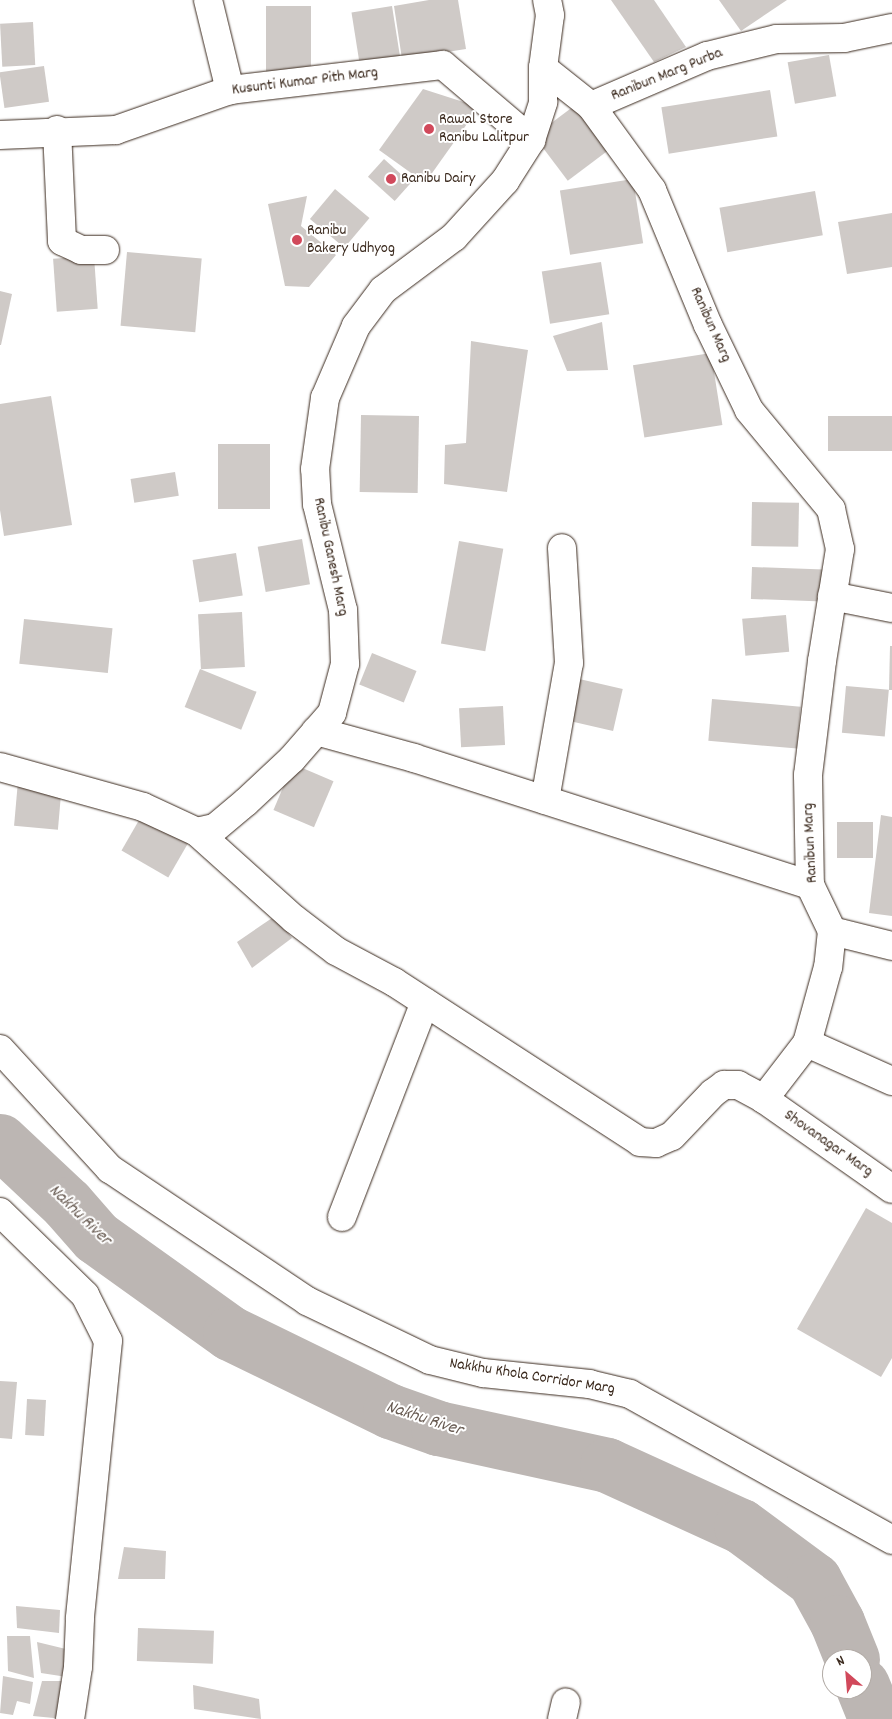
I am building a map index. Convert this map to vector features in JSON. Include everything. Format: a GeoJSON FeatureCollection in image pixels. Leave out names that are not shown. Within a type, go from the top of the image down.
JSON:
{"type":"FeatureCollection","features":[{"type":"Feature","properties":{"kind":"street"},"geometry":{"type":"LineString","coordinates":[[208,0],[230,90]]}},
{"type":"Feature","properties":{"kind":"street","name":"Ranibu Ganesh Marg"},"geometry":{"type":"LineString","coordinates":[[197,832],[214,828],[246,802],[332,713],[345,664],[343,610],[316,504],[315,469],[325,398],[356,326],[383,290],[454,237],[505,181],[531,140],[543,102],[543,68],[550,15],[547,0]]}},
{"type":"Feature","properties":{"kind":"street","name":"Ranibun Marg Purba"},"geometry":{"type":"LineString","coordinates":[[591,106],[706,56],[777,39],[844,38],[892,28]]}},
{"type":"Feature","properties":{"kind":"street","name":"Kusunti Kumar Pith Marg"},"geometry":{"type":"LineString","coordinates":[[0,135],[57,130],[116,130],[230,90],[443,65],[531,140]]}},
{"type":"Feature","properties":{"kind":"street","name":"Ranibun Marg"},"geometry":{"type":"LineString","coordinates":[[543,68],[591,106],[652,190],[708,325],[749,410],[832,509],[840,549],[808,775],[810,885],[832,931]]}},
{"type":"Feature","properties":{"kind":"street"},"geometry":{"type":"LineString","coordinates":[[57,130],[62,241],[81,250],[105,250]]}},
{"type":"Feature","properties":{"kind":"street"},"geometry":{"type":"LineString","coordinates":[[545,800],[569,663],[562,548]]}},
{"type":"Feature","properties":{"kind":"street"},"geometry":{"type":"LineString","coordinates":[[832,596],[892,608]]}},
{"type":"Feature","properties":{"kind":"street"},"geometry":{"type":"LineString","coordinates":[[316,731],[545,800],[810,885]]}},
{"type":"Feature","properties":{"kind":"street"},"geometry":{"type":"LineString","coordinates":[[0,767],[143,807],[197,832]]}},
{"type":"Feature","properties":{"kind":"street","name":"Shovanagar Marg"},"geometry":{"type":"LineString","coordinates":[[197,832],[294,919],[329,945],[425,1002],[640,1142],[656,1143],[672,1136],[724,1085],[738,1085],[764,1099],[892,1189]]}},
{"type":"Feature","properties":{"kind":"street"},"geometry":{"type":"LineString","coordinates":[[764,1099],[807,1043],[828,967],[832,931],[892,946]]}},
{"type":"Feature","properties":{"kind":"street"},"geometry":{"type":"LineString","coordinates":[[342,1217],[425,1002]]}},
{"type":"Feature","properties":{"kind":"street"},"geometry":{"type":"LineString","coordinates":[[807,1043],[892,1081]]}},
{"type":"Feature","properties":{"kind":"street","name":"Nakkhu Khola Corridor Marg"},"geometry":{"type":"LineString","coordinates":[[0,1049],[110,1169],[307,1302],[430,1360],[483,1373],[589,1384],[630,1394],[892,1540]]}},
{"type":"Feature","properties":{"kind":"street"},"geometry":{"type":"LineString","coordinates":[[0,1212],[85,1295],[108,1341],[80,1619],[78,1666],[70,1719]]}},
{"type":"Feature","properties":{"kind":"building"},"geometry":{"type":"Polygon","coordinates":[[[429,0],[458,0],[466,49],[402,59],[394,6],[429,0]]]}},
{"type":"Feature","properties":{"kind":"building"},"geometry":{"type":"Polygon","coordinates":[[[611,0],[654,0],[686,47],[654,62],[611,0]]]}},
{"type":"Feature","properties":{"kind":"building"},"geometry":{"type":"Polygon","coordinates":[[[719,0],[787,0],[741,31],[719,0]]]}},
{"type":"Feature","properties":{"kind":"building"},"geometry":{"type":"Polygon","coordinates":[[[266,6],[311,6],[311,76],[266,76],[266,6]]]}},
{"type":"Feature","properties":{"kind":"building"},"geometry":{"type":"Polygon","coordinates":[[[392,6],[401,61],[360,68],[352,12],[392,6]]]}},
{"type":"Feature","properties":{"kind":"building"},"geometry":{"type":"Polygon","coordinates":[[[33,22],[35,65],[2,67],[0,24],[33,22]]]}},
{"type":"Feature","properties":{"kind":"building"},"geometry":{"type":"Polygon","coordinates":[[[829,55],[836,96],[795,104],[788,62],[829,55]]]}},
{"type":"Feature","properties":{"kind":"building"},"geometry":{"type":"Polygon","coordinates":[[[44,66],[49,102],[4,108],[0,72],[44,66]]]}},
{"type":"Feature","properties":{"kind":"building","name":"Rawal Store Ranibu Lalitpur"},"geometry":{"type":"Polygon","coordinates":[[[423,89],[479,107],[425,183],[379,150],[423,89]]]}},
{"type":"Feature","properties":{"kind":"building"},"geometry":{"type":"Polygon","coordinates":[[[770,90],[777,136],[669,154],[661,107],[770,90]]]}},
{"type":"Feature","properties":{"kind":"building"},"geometry":{"type":"Polygon","coordinates":[[[574,106],[608,151],[568,181],[534,136],[574,106]]]}},
{"type":"Feature","properties":{"kind":"building"},"geometry":{"type":"Polygon","coordinates":[[[384,159],[411,183],[395,201],[368,177],[384,159]]]}},
{"type":"Feature","properties":{"kind":"building"},"geometry":{"type":"Polygon","coordinates":[[[633,179],[643,243],[570,255],[560,191],[633,179]]]}},
{"type":"Feature","properties":{"kind":"building"},"geometry":{"type":"Polygon","coordinates":[[[335,189],[369,218],[344,248],[310,219],[335,189]]]}},
{"type":"Feature","properties":{"kind":"building"},"geometry":{"type":"Polygon","coordinates":[[[815,191],[823,235],[727,252],[719,208],[815,191]]]}},
{"type":"Feature","properties":{"kind":"building","name":"Ranibu Bakery Udhyog"},"geometry":{"type":"Polygon","coordinates":[[[307,196],[301,226],[336,255],[309,287],[285,286],[268,204],[307,196]]]}},
{"type":"Feature","properties":{"kind":"building"},"geometry":{"type":"Polygon","coordinates":[[[892,213],[892,267],[847,274],[838,222],[892,213]]]}},
{"type":"Feature","properties":{"kind":"building"},"geometry":{"type":"Polygon","coordinates":[[[127,252],[202,259],[195,332],[121,326],[127,252]]]}},
{"type":"Feature","properties":{"kind":"building"},"geometry":{"type":"Polygon","coordinates":[[[94,256],[98,309],[57,312],[53,259],[94,256]]]}},
{"type":"Feature","properties":{"kind":"building"},"geometry":{"type":"Polygon","coordinates":[[[601,262],[609,314],[550,324],[542,271],[601,262]]]}},
{"type":"Feature","properties":{"kind":"building"},"geometry":{"type":"Polygon","coordinates":[[[0,291],[12,294],[1,345],[0,345],[0,291]]]}},
{"type":"Feature","properties":{"kind":"building"},"geometry":{"type":"Polygon","coordinates":[[[602,322],[608,370],[567,371],[553,336],[602,322]]]}},
{"type":"Feature","properties":{"kind":"building"},"geometry":{"type":"Polygon","coordinates":[[[471,341],[528,350],[507,492],[444,484],[445,445],[466,443],[471,341]]]}},
{"type":"Feature","properties":{"kind":"building"},"geometry":{"type":"Polygon","coordinates":[[[711,353],[722,425],[644,437],[633,365],[711,353]]]}},
{"type":"Feature","properties":{"kind":"building"},"geometry":{"type":"Polygon","coordinates":[[[51,396],[72,525],[4,536],[0,510],[0,404],[51,396]]]}},
{"type":"Feature","properties":{"kind":"building"},"geometry":{"type":"Polygon","coordinates":[[[361,415],[419,416],[418,493],[360,492],[361,415]]]}},
{"type":"Feature","properties":{"kind":"building"},"geometry":{"type":"Polygon","coordinates":[[[828,416],[892,416],[892,451],[828,451],[828,416]]]}},
{"type":"Feature","properties":{"kind":"building"},"geometry":{"type":"Polygon","coordinates":[[[218,444],[270,444],[270,509],[218,509],[218,444]]]}},
{"type":"Feature","properties":{"kind":"building"},"geometry":{"type":"Polygon","coordinates":[[[175,472],[179,496],[134,503],[131,479],[175,472]]]}},
{"type":"Feature","properties":{"kind":"building"},"geometry":{"type":"Polygon","coordinates":[[[752,502],[799,503],[798,547],[751,546],[752,502]]]}},
{"type":"Feature","properties":{"kind":"building"},"geometry":{"type":"Polygon","coordinates":[[[302,539],[310,584],[266,592],[258,547],[302,539]]]}},
{"type":"Feature","properties":{"kind":"building"},"geometry":{"type":"Polygon","coordinates":[[[459,541],[503,549],[485,651],[441,643],[459,541]]]}},
{"type":"Feature","properties":{"kind":"building"},"geometry":{"type":"Polygon","coordinates":[[[236,553],[243,595],[199,602],[193,560],[236,553]]]}},
{"type":"Feature","properties":{"kind":"building"},"geometry":{"type":"Polygon","coordinates":[[[752,567],[824,570],[823,601],[751,599],[752,567]]]}},
{"type":"Feature","properties":{"kind":"building"},"geometry":{"type":"Polygon","coordinates":[[[242,612],[245,667],[201,669],[198,614],[242,612]]]}},
{"type":"Feature","properties":{"kind":"building"},"geometry":{"type":"Polygon","coordinates":[[[786,615],[789,652],[745,656],[742,619],[786,615]]]}},
{"type":"Feature","properties":{"kind":"building"},"geometry":{"type":"Polygon","coordinates":[[[24,619],[113,628],[108,673],[19,664],[24,619]]]}},
{"type":"Feature","properties":{"kind":"building"},"geometry":{"type":"Polygon","coordinates":[[[890,646],[892,646],[892,690],[889,690],[890,646]]]}},
{"type":"Feature","properties":{"kind":"building"},"geometry":{"type":"Polygon","coordinates":[[[372,653],[417,671],[404,703],[359,685],[372,653]]]}},
{"type":"Feature","properties":{"kind":"building"},"geometry":{"type":"Polygon","coordinates":[[[200,669],[257,692],[241,730],[185,707],[200,669]]]}},
{"type":"Feature","properties":{"kind":"building"},"geometry":{"type":"Polygon","coordinates":[[[575,678],[623,689],[613,731],[565,720],[575,678]]]}},
{"type":"Feature","properties":{"kind":"building"},"geometry":{"type":"Polygon","coordinates":[[[846,686],[889,690],[885,737],[842,733],[846,686]]]}},
{"type":"Feature","properties":{"kind":"building"},"geometry":{"type":"Polygon","coordinates":[[[712,699],[801,707],[797,749],[708,741],[712,699]]]}},
{"type":"Feature","properties":{"kind":"building"},"geometry":{"type":"Polygon","coordinates":[[[503,706],[505,745],[461,747],[459,708],[503,706]]]}},
{"type":"Feature","properties":{"kind":"building"},"geometry":{"type":"Polygon","coordinates":[[[293,764],[334,781],[314,827],[273,810],[293,764]]]}},
{"type":"Feature","properties":{"kind":"building"},"geometry":{"type":"Polygon","coordinates":[[[18,781],[62,785],[58,830],[14,826],[18,781]]]}},
{"type":"Feature","properties":{"kind":"building"},"geometry":{"type":"Polygon","coordinates":[[[146,808],[193,835],[168,877],[122,850],[146,808]]]}},
{"type":"Feature","properties":{"kind":"building"},"geometry":{"type":"Polygon","coordinates":[[[881,815],[892,817],[892,916],[869,913],[881,815]]]}},
{"type":"Feature","properties":{"kind":"building"},"geometry":{"type":"Polygon","coordinates":[[[837,822],[873,822],[873,858],[837,858],[837,822]]]}},
{"type":"Feature","properties":{"kind":"building"},"geometry":{"type":"Polygon","coordinates":[[[275,916],[292,938],[252,968],[237,942],[275,916]]]}},
{"type":"Feature","properties":{"kind":"building"},"geometry":{"type":"Polygon","coordinates":[[[866,1208],[892,1223],[892,1358],[881,1377],[797,1329],[866,1208]]]}},
{"type":"Feature","properties":{"kind":"building"},"geometry":{"type":"Polygon","coordinates":[[[0,1381],[17,1382],[12,1439],[0,1438],[0,1381]]]}},
{"type":"Feature","properties":{"kind":"building"},"geometry":{"type":"Polygon","coordinates":[[[27,1399],[46,1400],[44,1436],[25,1435],[27,1399]]]}},
{"type":"Feature","properties":{"kind":"building"},"geometry":{"type":"Polygon","coordinates":[[[124,1547],[166,1551],[165,1579],[118,1579],[124,1547]]]}},
{"type":"Feature","properties":{"kind":"building"},"geometry":{"type":"Polygon","coordinates":[[[16,1606],[60,1610],[59,1633],[17,1628],[16,1606]]]}},
{"type":"Feature","properties":{"kind":"building"},"geometry":{"type":"Polygon","coordinates":[[[138,1628],[214,1631],[213,1664],[137,1661],[138,1628]]]}},
{"type":"Feature","properties":{"kind":"building"},"geometry":{"type":"Polygon","coordinates":[[[7,1636],[30,1636],[34,1678],[8,1671],[7,1636]]]}},
{"type":"Feature","properties":{"kind":"building"},"geometry":{"type":"Polygon","coordinates":[[[37,1642],[70,1650],[67,1677],[41,1673],[37,1642]]]}},
{"type":"Feature","properties":{"kind":"building"},"geometry":{"type":"Polygon","coordinates":[[[3,1676],[33,1682],[30,1704],[17,1701],[13,1715],[0,1713],[3,1676]]]}},
{"type":"Feature","properties":{"kind":"building"},"geometry":{"type":"Polygon","coordinates":[[[42,1681],[70,1681],[64,1719],[33,1716],[42,1681]]]}},
{"type":"Feature","properties":{"kind":"building"},"geometry":{"type":"Polygon","coordinates":[[[193,1685],[259,1699],[261,1719],[194,1709],[193,1685]]]}},
{"type":"Feature","properties":{"kind":"waterway","name":"Nakhu River"},"geometry":{"type":"LineString","coordinates":[[0,1141],[67,1204],[96,1237],[230,1333],[390,1411],[438,1428],[607,1465],[741,1526],[814,1580],[837,1622],[848,1649]]}},
{"type":"Feature","properties":{"kind":"waterway","name":"Nakhu River"},"geometry":{"type":"LineString","coordinates":[[868,1699],[876,1719]]}},
{"type":"Feature","properties":{"kind":"place","name":"Rawal Store Ranibu Lalitpur"},"geometry":{"type":"Point","coordinates":[429,129]}},
{"type":"Feature","properties":{"kind":"place","name":"Ranibu Dairy"},"geometry":{"type":"Point","coordinates":[391,179]}},
{"type":"Feature","properties":{"kind":"place","name":"Ranibu Bakery Udhyog"},"geometry":{"type":"Point","coordinates":[297,240]}}]}
